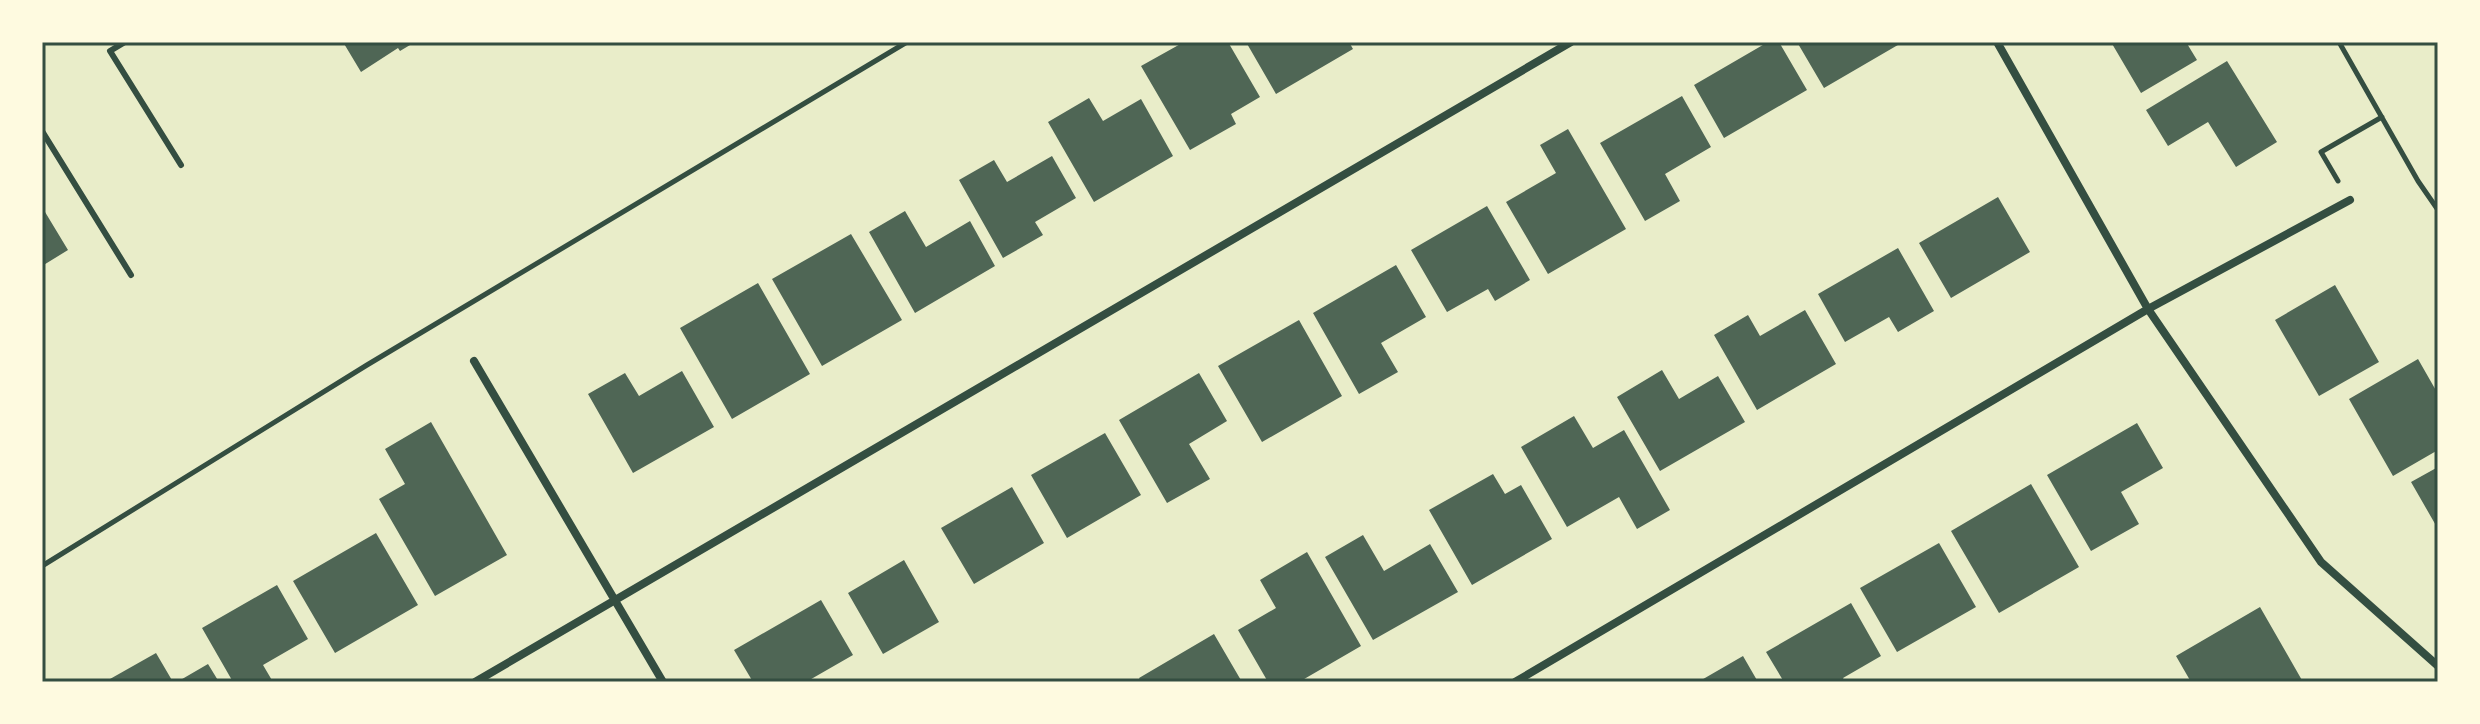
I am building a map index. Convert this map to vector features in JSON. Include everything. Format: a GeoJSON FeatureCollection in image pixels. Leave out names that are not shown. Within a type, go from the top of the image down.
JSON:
{"type":"FeatureCollection","features":[{"type":"Feature","properties":{"kind":"street"},"geometry":{"type":"LineString","coordinates":[[475,682],[1571,42]]}},
{"type":"Feature","properties":{"kind":"street"},"geometry":{"type":"LineString","coordinates":[[1997,42],[2148,309],[2321,562],[2438,666]]}},
{"type":"Feature","properties":{"kind":"street"},"geometry":{"type":"LineString","coordinates":[[1515,682],[2148,309],[2350,200]]}},
{"type":"Feature","properties":{"kind":"street"},"geometry":{"type":"LineString","coordinates":[[474,361],[663,682]]}},
{"type":"Feature","properties":{"kind":"lane"},"geometry":{"type":"LineString","coordinates":[[105,42],[181,165]]}},
{"type":"Feature","properties":{"kind":"lane"},"geometry":{"type":"LineString","coordinates":[[110,51],[125,42]]}},
{"type":"Feature","properties":{"kind":"lane"},"geometry":{"type":"LineString","coordinates":[[42,131],[131,275]]}},
{"type":"Feature","properties":{"kind":"path"},"geometry":{"type":"LineString","coordinates":[[42,566],[367,365],[907,42]]}},
{"type":"Feature","properties":{"kind":"path"},"geometry":{"type":"LineString","coordinates":[[2339,42],[2418,181],[2438,210]]}},
{"type":"Feature","properties":{"kind":"path"},"geometry":{"type":"LineString","coordinates":[[2350,200],[2321,152],[2382,117]]}},
{"type":"Feature","properties":{"kind":"building"},"geometry":{"type":"Polygon","coordinates":[[[343,42],[415,42],[400,51],[398,48],[361,72],[343,42]]]}},
{"type":"Feature","properties":{"kind":"building"},"geometry":{"type":"Polygon","coordinates":[[[1184,42],[1228,42],[1260,97],[1231,114],[1236,124],[1190,150],[1141,66],[1184,42]]]}},
{"type":"Feature","properties":{"kind":"building"},"geometry":{"type":"Polygon","coordinates":[[[1246,42],[1349,42],[1353,49],[1276,94],[1246,42]]]}},
{"type":"Feature","properties":{"kind":"building"},"geometry":{"type":"Polygon","coordinates":[[[1768,42],[1779,42],[1807,90],[1724,138],[1694,85],[1768,42]]]}},
{"type":"Feature","properties":{"kind":"building"},"geometry":{"type":"Polygon","coordinates":[[[1797,42],[1903,42],[1824,88],[1797,42]]]}},
{"type":"Feature","properties":{"kind":"building"},"geometry":{"type":"Polygon","coordinates":[[[2111,42],[2186,42],[2197,60],[2141,93],[2111,42]]]}},
{"type":"Feature","properties":{"kind":"building"},"geometry":{"type":"Polygon","coordinates":[[[2227,61],[2277,142],[2236,167],[2208,122],[2168,146],[2146,110],[2227,61]]]}},
{"type":"Feature","properties":{"kind":"building"},"geometry":{"type":"Polygon","coordinates":[[[1682,96],[1711,147],[1665,174],[1680,201],[1645,221],[1600,143],[1682,96]]]}},
{"type":"Feature","properties":{"kind":"building"},"geometry":{"type":"Polygon","coordinates":[[[1089,98],[1103,121],[1141,99],[1173,156],[1094,202],[1048,122],[1089,98]]]}},
{"type":"Feature","properties":{"kind":"building"},"geometry":{"type":"Polygon","coordinates":[[[1568,129],[1626,229],[1548,274],[1506,202],[1556,173],[1540,145],[1568,129]]]}},
{"type":"Feature","properties":{"kind":"building"},"geometry":{"type":"Polygon","coordinates":[[[1052,156],[1076,198],[1035,222],[1043,235],[1003,258],[959,180],[994,160],[1007,182],[1052,156]]]}},
{"type":"Feature","properties":{"kind":"building"},"geometry":{"type":"Polygon","coordinates":[[[1998,197],[2030,252],[1951,298],[1919,243],[1998,197]]]}},
{"type":"Feature","properties":{"kind":"building"},"geometry":{"type":"Polygon","coordinates":[[[1487,206],[1530,280],[1495,301],[1488,289],[1447,312],[1411,250],[1487,206]]]}},
{"type":"Feature","properties":{"kind":"building"},"geometry":{"type":"Polygon","coordinates":[[[42,207],[68,250],[42,266],[42,207]]]}},
{"type":"Feature","properties":{"kind":"building"},"geometry":{"type":"Polygon","coordinates":[[[905,211],[926,247],[970,221],[995,266],[915,313],[869,232],[905,211]]]}},
{"type":"Feature","properties":{"kind":"building"},"geometry":{"type":"Polygon","coordinates":[[[851,234],[902,320],[822,366],[772,279],[851,234]]]}},
{"type":"Feature","properties":{"kind":"building"},"geometry":{"type":"Polygon","coordinates":[[[1898,248],[1934,311],[1898,332],[1889,317],[1845,342],[1818,294],[1898,248]]]}},
{"type":"Feature","properties":{"kind":"building"},"geometry":{"type":"Polygon","coordinates":[[[1396,265],[1426,317],[1381,343],[1398,372],[1359,394],[1313,313],[1396,265]]]}},
{"type":"Feature","properties":{"kind":"building"},"geometry":{"type":"Polygon","coordinates":[[[758,283],[810,374],[732,419],[680,328],[758,283]]]}},
{"type":"Feature","properties":{"kind":"building"},"geometry":{"type":"Polygon","coordinates":[[[2335,285],[2379,362],[2319,396],[2275,320],[2335,285]]]}},
{"type":"Feature","properties":{"kind":"building"},"geometry":{"type":"Polygon","coordinates":[[[1805,310],[1836,364],[1757,410],[1714,335],[1748,315],[1760,336],[1805,310]]]}},
{"type":"Feature","properties":{"kind":"building"},"geometry":{"type":"Polygon","coordinates":[[[1299,320],[1342,396],[1262,442],[1218,366],[1299,320]]]}},
{"type":"Feature","properties":{"kind":"building"},"geometry":{"type":"Polygon","coordinates":[[[2418,359],[2438,394],[2438,450],[2393,476],[2349,399],[2418,359]]]}},
{"type":"Feature","properties":{"kind":"building"},"geometry":{"type":"Polygon","coordinates":[[[1662,370],[1679,399],[1718,376],[1745,422],[1660,471],[1617,397],[1662,370]]]}},
{"type":"Feature","properties":{"kind":"building"},"geometry":{"type":"Polygon","coordinates":[[[682,371],[714,427],[633,473],[588,394],[625,373],[639,396],[682,371]]]}},
{"type":"Feature","properties":{"kind":"building"},"geometry":{"type":"Polygon","coordinates":[[[1199,373],[1227,421],[1189,444],[1210,479],[1167,503],[1119,420],[1199,373]]]}},
{"type":"Feature","properties":{"kind":"building"},"geometry":{"type":"Polygon","coordinates":[[[1574,416],[1593,448],[1624,430],[1670,510],[1637,529],[1619,497],[1567,527],[1521,447],[1574,416]]]}},
{"type":"Feature","properties":{"kind":"building"},"geometry":{"type":"Polygon","coordinates":[[[431,422],[507,555],[435,596],[379,499],[405,484],[385,449],[431,422]]]}},
{"type":"Feature","properties":{"kind":"building"},"geometry":{"type":"Polygon","coordinates":[[[2137,423],[2163,468],[2121,492],[2139,524],[2091,551],[2047,475],[2137,423]]]}},
{"type":"Feature","properties":{"kind":"building"},"geometry":{"type":"Polygon","coordinates":[[[1105,433],[1141,495],[1067,538],[1031,475],[1105,433]]]}},
{"type":"Feature","properties":{"kind":"building"},"geometry":{"type":"Polygon","coordinates":[[[2438,467],[2438,529],[2411,482],[2438,467]]]}},
{"type":"Feature","properties":{"kind":"building"},"geometry":{"type":"Polygon","coordinates":[[[1493,474],[1505,494],[1521,485],[1552,539],[1472,585],[1429,510],[1493,474]]]}},
{"type":"Feature","properties":{"kind":"building"},"geometry":{"type":"Polygon","coordinates":[[[2031,484],[2079,567],[1999,613],[1951,531],[2031,484]]]}},
{"type":"Feature","properties":{"kind":"building"},"geometry":{"type":"Polygon","coordinates":[[[1012,487],[1044,543],[974,584],[941,528],[1012,487]]]}},
{"type":"Feature","properties":{"kind":"building"},"geometry":{"type":"Polygon","coordinates":[[[376,533],[418,605],[335,653],[293,581],[376,533]]]}},
{"type":"Feature","properties":{"kind":"building"},"geometry":{"type":"Polygon","coordinates":[[[1363,535],[1384,571],[1430,544],[1458,592],[1373,640],[1325,557],[1363,535]]]}},
{"type":"Feature","properties":{"kind":"building"},"geometry":{"type":"Polygon","coordinates":[[[1939,543],[1976,607],[1897,652],[1860,588],[1939,543]]]}},
{"type":"Feature","properties":{"kind":"building"},"geometry":{"type":"Polygon","coordinates":[[[1307,552],[1361,646],[1299,682],[1268,682],[1238,630],[1276,608],[1260,580],[1307,552]]]}},
{"type":"Feature","properties":{"kind":"building"},"geometry":{"type":"Polygon","coordinates":[[[904,560],[939,622],[883,654],[848,593],[904,560]]]}},
{"type":"Feature","properties":{"kind":"building"},"geometry":{"type":"Polygon","coordinates":[[[277,585],[308,639],[263,665],[273,682],[233,682],[202,628],[277,585]]]}},
{"type":"Feature","properties":{"kind":"building"},"geometry":{"type":"Polygon","coordinates":[[[821,600],[853,655],[806,682],[753,682],[734,650],[821,600]]]}},
{"type":"Feature","properties":{"kind":"building"},"geometry":{"type":"Polygon","coordinates":[[[1851,603],[1881,656],[1843,678],[1845,682],[1784,682],[1766,652],[1851,603]]]}},
{"type":"Feature","properties":{"kind":"building"},"geometry":{"type":"Polygon","coordinates":[[[2260,607],[2303,682],[2191,682],[2176,656],[2260,607]]]}},
{"type":"Feature","properties":{"kind":"building"},"geometry":{"type":"Polygon","coordinates":[[[1214,634],[1242,682],[1141,682],[1139,678],[1214,634]]]}},
{"type":"Feature","properties":{"kind":"building"},"geometry":{"type":"Polygon","coordinates":[[[156,653],[173,682],[112,682],[110,679],[156,653]]]}},
{"type":"Feature","properties":{"kind":"building"},"geometry":{"type":"Polygon","coordinates":[[[1743,656],[1758,682],[1698,682],[1743,656]]]}},
{"type":"Feature","properties":{"kind":"building"},"geometry":{"type":"Polygon","coordinates":[[[208,664],[219,682],[177,682],[208,664]]]}}]}
